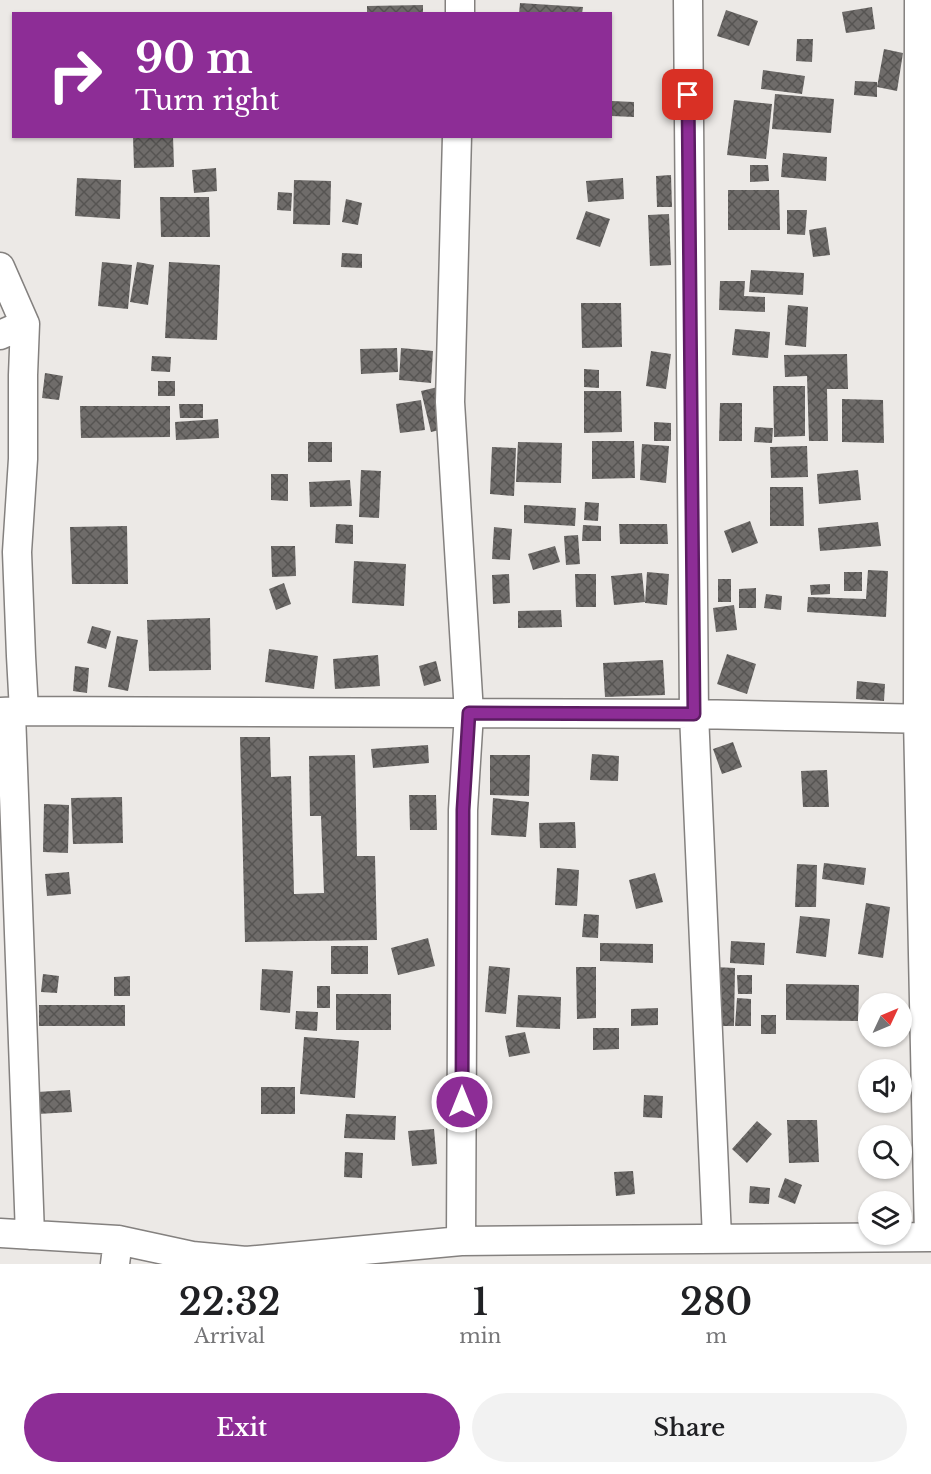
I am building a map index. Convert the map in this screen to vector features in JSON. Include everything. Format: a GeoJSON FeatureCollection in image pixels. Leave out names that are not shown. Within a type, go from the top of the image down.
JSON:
{"type":"FeatureCollection","features":[{"type":"Feature","properties":{"kind":"street"},"geometry":{"type":"LineString","coordinates":[[688,0],[694,714],[717,1238]]}},
{"type":"Feature","properties":{"kind":"street"},"geometry":{"type":"LineString","coordinates":[[0,1233],[30,1235],[116,1252],[246,1261],[461,1241],[930,1237],[919,0]]}},
{"type":"Feature","properties":{"kind":"street"},"geometry":{"type":"LineString","coordinates":[[457,138],[450,402],[469,713],[463,810],[461,1241]]}},
{"type":"Feature","properties":{"kind":"street"},"geometry":{"type":"LineString","coordinates":[[0,267],[23,375],[23,459],[17,552],[21,656],[12,712],[30,1235]]}},
{"type":"Feature","properties":{"kind":"street"},"geometry":{"type":"LineString","coordinates":[[12,712],[694,714],[924,719]]}},
{"type":"Feature","properties":{"kind":"building"},"geometry":{"type":"Polygon","coordinates":[[[520,3],[583,7],[582,12],[519,12],[520,3]]]}},
{"type":"Feature","properties":{"kind":"building"},"geometry":{"type":"Polygon","coordinates":[[[423,5],[423,12],[367,12],[367,6],[423,5]]]}},
{"type":"Feature","properties":{"kind":"building"},"geometry":{"type":"Polygon","coordinates":[[[872,7],[875,29],[846,33],[842,12],[872,7]]]}},
{"type":"Feature","properties":{"kind":"building"},"geometry":{"type":"Polygon","coordinates":[[[726,10],[758,21],[749,46],[717,36],[726,10]]]}},
{"type":"Feature","properties":{"kind":"building"},"geometry":{"type":"Polygon","coordinates":[[[797,39],[813,39],[812,62],[796,61],[797,39]]]}},
{"type":"Feature","properties":{"kind":"building"},"geometry":{"type":"Polygon","coordinates":[[[884,49],[903,53],[897,91],[877,87],[884,49]]]}},
{"type":"Feature","properties":{"kind":"building"},"geometry":{"type":"Polygon","coordinates":[[[763,70],[805,76],[802,94],[761,89],[763,70]]]}},
{"type":"Feature","properties":{"kind":"building"},"geometry":{"type":"Polygon","coordinates":[[[855,81],[877,82],[877,97],[854,95],[855,81]]]}},
{"type":"Feature","properties":{"kind":"building"},"geometry":{"type":"Polygon","coordinates":[[[775,94],[834,99],[831,133],[772,129],[775,94]]]}},
{"type":"Feature","properties":{"kind":"building"},"geometry":{"type":"Polygon","coordinates":[[[734,100],[772,104],[766,159],[727,155],[734,100]]]}},
{"type":"Feature","properties":{"kind":"building"},"geometry":{"type":"Polygon","coordinates":[[[612,101],[634,102],[634,117],[612,116],[612,101]]]}},
{"type":"Feature","properties":{"kind":"building"},"geometry":{"type":"Polygon","coordinates":[[[133,138],[173,138],[174,167],[134,168],[133,138]]]}},
{"type":"Feature","properties":{"kind":"building"},"geometry":{"type":"Polygon","coordinates":[[[783,153],[827,157],[826,181],[781,177],[783,153]]]}},
{"type":"Feature","properties":{"kind":"building"},"geometry":{"type":"Polygon","coordinates":[[[750,165],[768,165],[769,181],[750,182],[750,165]]]}},
{"type":"Feature","properties":{"kind":"building"},"geometry":{"type":"Polygon","coordinates":[[[216,168],[217,191],[194,193],[192,170],[216,168]]]}},
{"type":"Feature","properties":{"kind":"building"},"geometry":{"type":"Polygon","coordinates":[[[671,175],[672,207],[657,207],[656,176],[671,175]]]}},
{"type":"Feature","properties":{"kind":"building"},"geometry":{"type":"Polygon","coordinates":[[[77,178],[121,180],[120,219],[75,216],[77,178]]]}},
{"type":"Feature","properties":{"kind":"building"},"geometry":{"type":"Polygon","coordinates":[[[623,178],[624,199],[588,202],[586,181],[623,178]]]}},
{"type":"Feature","properties":{"kind":"building"},"geometry":{"type":"Polygon","coordinates":[[[294,180],[331,181],[330,225],[293,224],[294,180]]]}},
{"type":"Feature","properties":{"kind":"building"},"geometry":{"type":"Polygon","coordinates":[[[728,190],[779,190],[780,230],[728,230],[728,190]]]}},
{"type":"Feature","properties":{"kind":"building"},"geometry":{"type":"Polygon","coordinates":[[[278,192],[292,193],[291,211],[277,210],[278,192]]]}},
{"type":"Feature","properties":{"kind":"building"},"geometry":{"type":"Polygon","coordinates":[[[160,197],[209,197],[210,237],[161,237],[160,197]]]}},
{"type":"Feature","properties":{"kind":"building"},"geometry":{"type":"Polygon","coordinates":[[[346,199],[362,203],[358,225],[342,222],[346,199]]]}},
{"type":"Feature","properties":{"kind":"building"},"geometry":{"type":"Polygon","coordinates":[[[787,210],[807,210],[805,235],[787,234],[787,210]]]}},
{"type":"Feature","properties":{"kind":"building"},"geometry":{"type":"Polygon","coordinates":[[[586,211],[610,219],[600,247],[576,239],[586,211]]]}},
{"type":"Feature","properties":{"kind":"building"},"geometry":{"type":"Polygon","coordinates":[[[669,214],[671,265],[650,266],[648,215],[669,214]]]}},
{"type":"Feature","properties":{"kind":"building"},"geometry":{"type":"Polygon","coordinates":[[[826,227],[830,255],[813,257],[809,230],[826,227]]]}},
{"type":"Feature","properties":{"kind":"building"},"geometry":{"type":"Polygon","coordinates":[[[342,253],[362,254],[362,268],[341,267],[342,253]]]}},
{"type":"Feature","properties":{"kind":"building"},"geometry":{"type":"Polygon","coordinates":[[[102,262],[132,265],[128,309],[98,306],[102,262]]]}},
{"type":"Feature","properties":{"kind":"building"},"geometry":{"type":"Polygon","coordinates":[[[137,262],[154,265],[148,305],[130,302],[137,262]]]}},
{"type":"Feature","properties":{"kind":"building"},"geometry":{"type":"Polygon","coordinates":[[[169,262],[220,265],[217,340],[165,338],[169,262]]]}},
{"type":"Feature","properties":{"kind":"building"},"geometry":{"type":"Polygon","coordinates":[[[751,270],[804,273],[803,295],[749,292],[751,270]]]}},
{"type":"Feature","properties":{"kind":"building"},"geometry":{"type":"Polygon","coordinates":[[[720,281],[745,281],[744,296],[765,297],[765,312],[719,310],[720,281]]]}},
{"type":"Feature","properties":{"kind":"building"},"geometry":{"type":"Polygon","coordinates":[[[581,303],[621,303],[622,347],[582,348],[581,303]]]}},
{"type":"Feature","properties":{"kind":"building"},"geometry":{"type":"Polygon","coordinates":[[[788,305],[808,307],[806,347],[785,345],[788,305]]]}},
{"type":"Feature","properties":{"kind":"building"},"geometry":{"type":"Polygon","coordinates":[[[735,329],[770,332],[768,358],[732,355],[735,329]]]}},
{"type":"Feature","properties":{"kind":"building"},"geometry":{"type":"Polygon","coordinates":[[[397,348],[398,372],[361,374],[360,349],[397,348]]]}},
{"type":"Feature","properties":{"kind":"building"},"geometry":{"type":"Polygon","coordinates":[[[401,348],[433,351],[431,383],[399,380],[401,348]]]}},
{"type":"Feature","properties":{"kind":"building"},"geometry":{"type":"Polygon","coordinates":[[[651,351],[671,354],[666,389],[646,386],[651,351]]]}},
{"type":"Feature","properties":{"kind":"building"},"geometry":{"type":"Polygon","coordinates":[[[847,354],[848,389],[827,389],[828,441],[809,441],[807,376],[785,377],[784,355],[847,354]]]}},
{"type":"Feature","properties":{"kind":"building"},"geometry":{"type":"Polygon","coordinates":[[[152,356],[171,357],[170,372],[151,371],[152,356]]]}},
{"type":"Feature","properties":{"kind":"building"},"geometry":{"type":"Polygon","coordinates":[[[584,369],[599,370],[599,388],[584,387],[584,369]]]}},
{"type":"Feature","properties":{"kind":"building"},"geometry":{"type":"Polygon","coordinates":[[[45,373],[63,376],[59,400],[42,398],[45,373]]]}},
{"type":"Feature","properties":{"kind":"building"},"geometry":{"type":"Polygon","coordinates":[[[158,381],[175,381],[175,396],[158,396],[158,381]]]}},
{"type":"Feature","properties":{"kind":"building"},"geometry":{"type":"Polygon","coordinates":[[[773,386],[805,386],[805,436],[774,437],[773,386]]]}},
{"type":"Feature","properties":{"kind":"building"},"geometry":{"type":"Polygon","coordinates":[[[438,387],[448,428],[431,432],[421,391],[438,387]]]}},
{"type":"Feature","properties":{"kind":"building"},"geometry":{"type":"Polygon","coordinates":[[[584,391],[621,391],[622,432],[584,433],[584,391]]]}},
{"type":"Feature","properties":{"kind":"building"},"geometry":{"type":"Polygon","coordinates":[[[842,399],[883,400],[884,443],[842,442],[842,399]]]}},
{"type":"Feature","properties":{"kind":"building"},"geometry":{"type":"Polygon","coordinates":[[[421,400],[425,430],[400,433],[396,404],[421,400]]]}},
{"type":"Feature","properties":{"kind":"building"},"geometry":{"type":"Polygon","coordinates":[[[720,403],[742,403],[742,441],[719,441],[720,403]]]}},
{"type":"Feature","properties":{"kind":"building"},"geometry":{"type":"Polygon","coordinates":[[[179,404],[203,404],[203,418],[180,418],[179,404]]]}},
{"type":"Feature","properties":{"kind":"building"},"geometry":{"type":"Polygon","coordinates":[[[80,406],[170,406],[170,437],[81,438],[80,406]]]}},
{"type":"Feature","properties":{"kind":"building"},"geometry":{"type":"Polygon","coordinates":[[[218,419],[219,438],[176,440],[175,422],[218,419]]]}},
{"type":"Feature","properties":{"kind":"building"},"geometry":{"type":"Polygon","coordinates":[[[654,422],[671,423],[671,441],[654,441],[654,422]]]}},
{"type":"Feature","properties":{"kind":"building"},"geometry":{"type":"Polygon","coordinates":[[[755,427],[773,428],[772,443],[754,442],[755,427]]]}},
{"type":"Feature","properties":{"kind":"building"},"geometry":{"type":"Polygon","coordinates":[[[592,441],[634,441],[635,478],[592,479],[592,441]]]}},
{"type":"Feature","properties":{"kind":"building"},"geometry":{"type":"Polygon","coordinates":[[[308,442],[332,442],[332,462],[308,462],[308,442]]]}},
{"type":"Feature","properties":{"kind":"building"},"geometry":{"type":"Polygon","coordinates":[[[518,442],[562,443],[561,483],[516,482],[518,442]]]}},
{"type":"Feature","properties":{"kind":"building"},"geometry":{"type":"Polygon","coordinates":[[[642,444],[669,446],[666,483],[640,480],[642,444]]]}},
{"type":"Feature","properties":{"kind":"building"},"geometry":{"type":"Polygon","coordinates":[[[807,446],[808,477],[771,478],[770,447],[807,446]]]}},
{"type":"Feature","properties":{"kind":"building"},"geometry":{"type":"Polygon","coordinates":[[[492,447],[516,448],[514,496],[490,494],[492,447]]]}},
{"type":"Feature","properties":{"kind":"building"},"geometry":{"type":"Polygon","coordinates":[[[361,470],[381,471],[379,518],[359,517],[361,470]]]}},
{"type":"Feature","properties":{"kind":"building"},"geometry":{"type":"Polygon","coordinates":[[[858,470],[861,500],[819,504],[817,474],[858,470]]]}},
{"type":"Feature","properties":{"kind":"building"},"geometry":{"type":"Polygon","coordinates":[[[271,474],[288,474],[288,501],[271,500],[271,474]]]}},
{"type":"Feature","properties":{"kind":"building"},"geometry":{"type":"Polygon","coordinates":[[[350,480],[352,506],[310,507],[309,482],[350,480]]]}},
{"type":"Feature","properties":{"kind":"building"},"geometry":{"type":"Polygon","coordinates":[[[770,487],[803,487],[804,526],[770,526],[770,487]]]}},
{"type":"Feature","properties":{"kind":"building"},"geometry":{"type":"Polygon","coordinates":[[[585,502],[599,503],[598,521],[584,520],[585,502]]]}},
{"type":"Feature","properties":{"kind":"building"},"geometry":{"type":"Polygon","coordinates":[[[524,505],[576,508],[575,526],[524,523],[524,505]]]}},
{"type":"Feature","properties":{"kind":"building"},"geometry":{"type":"Polygon","coordinates":[[[750,521],[758,543],[732,553],[724,531],[750,521]]]}},
{"type":"Feature","properties":{"kind":"building"},"geometry":{"type":"Polygon","coordinates":[[[878,522],[881,546],[820,551],[818,528],[878,522]]]}},
{"type":"Feature","properties":{"kind":"building"},"geometry":{"type":"Polygon","coordinates":[[[336,524],[353,525],[353,544],[335,543],[336,524]]]}},
{"type":"Feature","properties":{"kind":"building"},"geometry":{"type":"Polygon","coordinates":[[[619,524],[667,524],[668,544],[620,544],[619,524]]]}},
{"type":"Feature","properties":{"kind":"building"},"geometry":{"type":"Polygon","coordinates":[[[583,525],[601,526],[601,541],[582,541],[583,525]]]}},
{"type":"Feature","properties":{"kind":"building"},"geometry":{"type":"Polygon","coordinates":[[[127,526],[128,584],[72,584],[70,527],[127,526]]]}},
{"type":"Feature","properties":{"kind":"building"},"geometry":{"type":"Polygon","coordinates":[[[494,527],[512,529],[510,560],[492,559],[494,527]]]}},
{"type":"Feature","properties":{"kind":"building"},"geometry":{"type":"Polygon","coordinates":[[[578,535],[580,564],[566,565],[564,536],[578,535]]]}},
{"type":"Feature","properties":{"kind":"building"},"geometry":{"type":"Polygon","coordinates":[[[271,546],[295,546],[296,576],[272,577],[271,546]]]}},
{"type":"Feature","properties":{"kind":"building"},"geometry":{"type":"Polygon","coordinates":[[[555,546],[560,562],[533,570],[528,554],[555,546]]]}},
{"type":"Feature","properties":{"kind":"building"},"geometry":{"type":"Polygon","coordinates":[[[354,561],[406,564],[404,606],[352,603],[354,561]]]}},
{"type":"Feature","properties":{"kind":"building"},"geometry":{"type":"Polygon","coordinates":[[[868,570],[888,571],[886,617],[807,612],[808,597],[866,599],[868,570]]]}},
{"type":"Feature","properties":{"kind":"building"},"geometry":{"type":"Polygon","coordinates":[[[647,572],[669,574],[667,605],[645,603],[647,572]]]}},
{"type":"Feature","properties":{"kind":"building"},"geometry":{"type":"Polygon","coordinates":[[[844,572],[862,572],[862,591],[844,591],[844,572]]]}},
{"type":"Feature","properties":{"kind":"building"},"geometry":{"type":"Polygon","coordinates":[[[642,573],[645,602],[614,605],[611,576],[642,573]]]}},
{"type":"Feature","properties":{"kind":"building"},"geometry":{"type":"Polygon","coordinates":[[[509,574],[510,603],[493,604],[492,575],[509,574]]]}},
{"type":"Feature","properties":{"kind":"building"},"geometry":{"type":"Polygon","coordinates":[[[575,574],[596,574],[596,607],[576,607],[575,574]]]}},
{"type":"Feature","properties":{"kind":"building"},"geometry":{"type":"Polygon","coordinates":[[[718,579],[731,579],[731,602],[718,602],[718,579]]]}},
{"type":"Feature","properties":{"kind":"building"},"geometry":{"type":"Polygon","coordinates":[[[284,583],[291,604],[276,610],[269,589],[284,583]]]}},
{"type":"Feature","properties":{"kind":"building"},"geometry":{"type":"Polygon","coordinates":[[[830,584],[830,594],[811,595],[810,585],[830,584]]]}},
{"type":"Feature","properties":{"kind":"building"},"geometry":{"type":"Polygon","coordinates":[[[756,588],[756,608],[739,608],[739,589],[756,588]]]}},
{"type":"Feature","properties":{"kind":"building"},"geometry":{"type":"Polygon","coordinates":[[[766,594],[782,596],[781,610],[764,608],[766,594]]]}},
{"type":"Feature","properties":{"kind":"building"},"geometry":{"type":"Polygon","coordinates":[[[734,605],[737,630],[716,632],[713,608],[734,605]]]}},
{"type":"Feature","properties":{"kind":"building"},"geometry":{"type":"Polygon","coordinates":[[[561,610],[562,627],[518,628],[518,611],[561,610]]]}},
{"type":"Feature","properties":{"kind":"building"},"geometry":{"type":"Polygon","coordinates":[[[210,618],[211,670],[149,671],[147,620],[210,618]]]}},
{"type":"Feature","properties":{"kind":"building"},"geometry":{"type":"Polygon","coordinates":[[[92,626],[111,631],[106,649],[87,643],[92,626]]]}},
{"type":"Feature","properties":{"kind":"building"},"geometry":{"type":"Polygon","coordinates":[[[117,636],[138,640],[128,691],[108,687],[117,636]]]}},
{"type":"Feature","properties":{"kind":"building"},"geometry":{"type":"Polygon","coordinates":[[[269,649],[318,656],[314,689],[265,682],[269,649]]]}},
{"type":"Feature","properties":{"kind":"building"},"geometry":{"type":"Polygon","coordinates":[[[727,654],[756,664],[747,694],[717,684],[727,654]]]}},
{"type":"Feature","properties":{"kind":"building"},"geometry":{"type":"Polygon","coordinates":[[[378,655],[380,686],[335,689],[333,659],[378,655]]]}},
{"type":"Feature","properties":{"kind":"building"},"geometry":{"type":"Polygon","coordinates":[[[663,660],[665,695],[605,697],[603,663],[663,660]]]}},
{"type":"Feature","properties":{"kind":"building"},"geometry":{"type":"Polygon","coordinates":[[[436,661],[441,681],[424,686],[419,666],[436,661]]]}},
{"type":"Feature","properties":{"kind":"building"},"geometry":{"type":"Polygon","coordinates":[[[75,666],[89,668],[87,693],[73,691],[75,666]]]}},
{"type":"Feature","properties":{"kind":"building"},"geometry":{"type":"Polygon","coordinates":[[[857,681],[885,684],[884,701],[856,699],[857,681]]]}},
{"type":"Feature","properties":{"kind":"building"},"geometry":{"type":"Polygon","coordinates":[[[240,737],[270,737],[271,777],[291,776],[294,894],[324,893],[321,816],[310,816],[309,756],[355,755],[357,856],[375,856],[377,940],[245,942],[240,737]]]}},
{"type":"Feature","properties":{"kind":"building"},"geometry":{"type":"Polygon","coordinates":[[[733,742],[742,767],[722,774],[713,749],[733,742]]]}},
{"type":"Feature","properties":{"kind":"building"},"geometry":{"type":"Polygon","coordinates":[[[428,745],[429,763],[373,768],[371,749],[428,745]]]}},
{"type":"Feature","properties":{"kind":"building"},"geometry":{"type":"Polygon","coordinates":[[[592,754],[619,756],[618,781],[590,780],[592,754]]]}},
{"type":"Feature","properties":{"kind":"building"},"geometry":{"type":"Polygon","coordinates":[[[490,755],[530,755],[529,796],[490,795],[490,755]]]}},
{"type":"Feature","properties":{"kind":"building"},"geometry":{"type":"Polygon","coordinates":[[[827,770],[829,807],[803,807],[801,771],[827,770]]]}},
{"type":"Feature","properties":{"kind":"building"},"geometry":{"type":"Polygon","coordinates":[[[409,795],[436,795],[437,830],[410,830],[409,795]]]}},
{"type":"Feature","properties":{"kind":"building"},"geometry":{"type":"Polygon","coordinates":[[[122,797],[123,843],[73,844],[71,798],[122,797]]]}},
{"type":"Feature","properties":{"kind":"building"},"geometry":{"type":"Polygon","coordinates":[[[493,798],[529,802],[526,837],[491,835],[493,798]]]}},
{"type":"Feature","properties":{"kind":"building"},"geometry":{"type":"Polygon","coordinates":[[[44,804],[69,805],[68,853],[43,852],[44,804]]]}},
{"type":"Feature","properties":{"kind":"building"},"geometry":{"type":"Polygon","coordinates":[[[575,822],[576,848],[540,848],[539,823],[575,822]]]}},
{"type":"Feature","properties":{"kind":"building"},"geometry":{"type":"Polygon","coordinates":[[[824,863],[866,868],[864,885],[822,879],[824,863]]]}},
{"type":"Feature","properties":{"kind":"building"},"geometry":{"type":"Polygon","coordinates":[[[797,864],[817,865],[816,907],[795,907],[797,864]]]}},
{"type":"Feature","properties":{"kind":"building"},"geometry":{"type":"Polygon","coordinates":[[[557,868],[579,870],[577,906],[555,905],[557,868]]]}},
{"type":"Feature","properties":{"kind":"building"},"geometry":{"type":"Polygon","coordinates":[[[69,872],[71,894],[47,896],[45,874],[69,872]]]}},
{"type":"Feature","properties":{"kind":"building"},"geometry":{"type":"Polygon","coordinates":[[[655,873],[663,902],[636,909],[629,880],[655,873]]]}},
{"type":"Feature","properties":{"kind":"building"},"geometry":{"type":"Polygon","coordinates":[[[866,903],[890,907],[883,958],[858,954],[866,903]]]}},
{"type":"Feature","properties":{"kind":"building"},"geometry":{"type":"Polygon","coordinates":[[[584,914],[599,915],[598,938],[582,937],[584,914]]]}},
{"type":"Feature","properties":{"kind":"building"},"geometry":{"type":"Polygon","coordinates":[[[800,916],[830,919],[826,957],[796,953],[800,916]]]}},
{"type":"Feature","properties":{"kind":"building"},"geometry":{"type":"Polygon","coordinates":[[[428,938],[435,966],[398,975],[391,948],[428,938]]]}},
{"type":"Feature","properties":{"kind":"building"},"geometry":{"type":"Polygon","coordinates":[[[731,941],[765,943],[764,965],[730,963],[731,941]]]}},
{"type":"Feature","properties":{"kind":"building"},"geometry":{"type":"Polygon","coordinates":[[[600,943],[653,944],[653,963],[600,961],[600,943]]]}},
{"type":"Feature","properties":{"kind":"building"},"geometry":{"type":"Polygon","coordinates":[[[331,946],[368,946],[368,974],[331,974],[331,946]]]}},
{"type":"Feature","properties":{"kind":"building"},"geometry":{"type":"Polygon","coordinates":[[[489,966],[510,968],[506,1014],[485,1012],[489,966]]]}},
{"type":"Feature","properties":{"kind":"building"},"geometry":{"type":"Polygon","coordinates":[[[576,967],[596,967],[596,1018],[577,1019],[576,967]]]}},
{"type":"Feature","properties":{"kind":"building"},"geometry":{"type":"Polygon","coordinates":[[[714,967],[735,968],[734,1026],[713,1026],[714,967]]]}},
{"type":"Feature","properties":{"kind":"building"},"geometry":{"type":"Polygon","coordinates":[[[262,969],[293,971],[290,1013],[260,1010],[262,969]]]}},
{"type":"Feature","properties":{"kind":"building"},"geometry":{"type":"Polygon","coordinates":[[[43,974],[59,976],[57,993],[41,992],[43,974]]]}},
{"type":"Feature","properties":{"kind":"building"},"geometry":{"type":"Polygon","coordinates":[[[737,975],[752,975],[752,994],[738,994],[737,975]]]}},
{"type":"Feature","properties":{"kind":"building"},"geometry":{"type":"Polygon","coordinates":[[[130,976],[130,996],[114,996],[114,977],[130,976]]]}},
{"type":"Feature","properties":{"kind":"building"},"geometry":{"type":"Polygon","coordinates":[[[786,984],[859,985],[858,1021],[786,1020],[786,984]]]}},
{"type":"Feature","properties":{"kind":"building"},"geometry":{"type":"Polygon","coordinates":[[[317,986],[330,986],[330,1008],[317,1008],[317,986]]]}},
{"type":"Feature","properties":{"kind":"building"},"geometry":{"type":"Polygon","coordinates":[[[336,994],[391,994],[391,1030],[336,1030],[336,994]]]}},
{"type":"Feature","properties":{"kind":"building"},"geometry":{"type":"Polygon","coordinates":[[[518,995],[561,997],[560,1029],[516,1027],[518,995]]]}},
{"type":"Feature","properties":{"kind":"building"},"geometry":{"type":"Polygon","coordinates":[[[737,998],[751,999],[751,1026],[735,1026],[737,998]]]}},
{"type":"Feature","properties":{"kind":"building"},"geometry":{"type":"Polygon","coordinates":[[[39,1005],[125,1005],[125,1026],[39,1026],[39,1005]]]}},
{"type":"Feature","properties":{"kind":"building"},"geometry":{"type":"Polygon","coordinates":[[[658,1008],[658,1025],[631,1026],[631,1009],[658,1008]]]}},
{"type":"Feature","properties":{"kind":"building"},"geometry":{"type":"Polygon","coordinates":[[[296,1011],[318,1012],[317,1031],[295,1029],[296,1011]]]}},
{"type":"Feature","properties":{"kind":"building"},"geometry":{"type":"Polygon","coordinates":[[[761,1015],[776,1015],[776,1034],[761,1034],[761,1015]]]}},
{"type":"Feature","properties":{"kind":"building"},"geometry":{"type":"Polygon","coordinates":[[[593,1028],[619,1028],[619,1049],[593,1050],[593,1028]]]}},
{"type":"Feature","properties":{"kind":"building"},"geometry":{"type":"Polygon","coordinates":[[[525,1032],[530,1053],[509,1057],[505,1036],[525,1032]]]}},
{"type":"Feature","properties":{"kind":"building"},"geometry":{"type":"Polygon","coordinates":[[[304,1037],[359,1041],[355,1098],[300,1094],[304,1037]]]}},
{"type":"Feature","properties":{"kind":"building"},"geometry":{"type":"Polygon","coordinates":[[[261,1087],[295,1087],[295,1114],[261,1114],[261,1087]]]}},
{"type":"Feature","properties":{"kind":"building"},"geometry":{"type":"Polygon","coordinates":[[[70,1090],[72,1112],[38,1114],[37,1092],[70,1090]]]}},
{"type":"Feature","properties":{"kind":"building"},"geometry":{"type":"Polygon","coordinates":[[[644,1095],[663,1096],[662,1118],[643,1117],[644,1095]]]}},
{"type":"Feature","properties":{"kind":"building"},"geometry":{"type":"Polygon","coordinates":[[[346,1114],[396,1116],[395,1140],[344,1138],[346,1114]]]}},
{"type":"Feature","properties":{"kind":"building"},"geometry":{"type":"Polygon","coordinates":[[[787,1120],[817,1120],[819,1162],[789,1163],[787,1120]]]}},
{"type":"Feature","properties":{"kind":"building"},"geometry":{"type":"Polygon","coordinates":[[[757,1121],[772,1134],[747,1163],[732,1149],[757,1121]]]}},
{"type":"Feature","properties":{"kind":"building"},"geometry":{"type":"Polygon","coordinates":[[[434,1129],[437,1164],[412,1166],[408,1131],[434,1129]]]}},
{"type":"Feature","properties":{"kind":"building"},"geometry":{"type":"Polygon","coordinates":[[[345,1152],[363,1153],[362,1178],[344,1177],[345,1152]]]}},
{"type":"Feature","properties":{"kind":"building"},"geometry":{"type":"Polygon","coordinates":[[[633,1171],[635,1194],[616,1196],[614,1172],[633,1171]]]}},
{"type":"Feature","properties":{"kind":"building"},"geometry":{"type":"Polygon","coordinates":[[[785,1178],[802,1185],[795,1204],[778,1197],[785,1178]]]}},
{"type":"Feature","properties":{"kind":"building"},"geometry":{"type":"Polygon","coordinates":[[[750,1186],[770,1188],[769,1204],[749,1203],[750,1186]]]}},
{"type":"Feature","properties":{"kind":"route"},"geometry":{"type":"LineString","coordinates":[[462,1102],[463,810],[469,713],[694,714],[688,95]]}}]}
